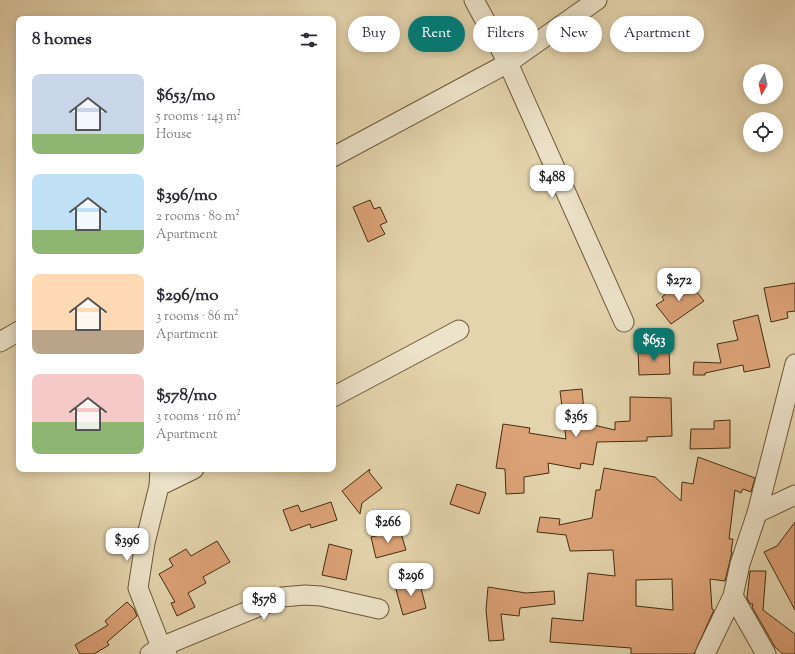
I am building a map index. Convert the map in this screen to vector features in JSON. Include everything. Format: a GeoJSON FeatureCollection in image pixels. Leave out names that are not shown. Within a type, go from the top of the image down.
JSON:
{"type":"FeatureCollection","features":[{"type":"Feature","properties":{"kind":"street"},"geometry":{"type":"LineString","coordinates":[[474,0],[508,63],[624,322]]}},
{"type":"Feature","properties":{"kind":"street"},"geometry":{"type":"LineString","coordinates":[[336,155],[508,63],[597,0]]}},
{"type":"Feature","properties":{"kind":"street"},"geometry":{"type":"LineString","coordinates":[[336,395],[459,330]]}},
{"type":"Feature","properties":{"kind":"street"},"geometry":{"type":"LineString","coordinates":[[0,342],[16,333]]}},
{"type":"Feature","properties":{"kind":"street"},"geometry":{"type":"LineString","coordinates":[[705,654],[733,596],[740,564],[757,513],[795,364]]}},
{"type":"Feature","properties":{"kind":"street"},"geometry":{"type":"LineString","coordinates":[[183,472],[160,478],[145,543],[138,588],[159,652],[282,597],[305,595],[321,596],[379,609]]}},
{"type":"Feature","properties":{"kind":"street"},"geometry":{"type":"LineString","coordinates":[[757,513],[795,495]]}},
{"type":"Feature","properties":{"kind":"street"},"geometry":{"type":"LineString","coordinates":[[733,596],[766,654]]}},
{"type":"Feature","properties":{"kind":"building"},"geometry":{"type":"Polygon","coordinates":[[[370,200],[374,209],[380,207],[387,222],[380,225],[385,234],[368,242],[353,207],[370,200]]]}},
{"type":"Feature","properties":{"kind":"building"},"geometry":{"type":"Polygon","coordinates":[[[688,281],[704,301],[671,324],[656,305],[664,300],[662,297],[674,287],[676,290],[688,281]]]}},
{"type":"Feature","properties":{"kind":"building"},"geometry":{"type":"Polygon","coordinates":[[[795,283],[795,311],[787,312],[788,318],[771,322],[764,288],[795,283]]]}},
{"type":"Feature","properties":{"kind":"building"},"geometry":{"type":"Polygon","coordinates":[[[758,315],[770,367],[744,372],[743,365],[705,373],[705,375],[693,375],[694,362],[721,363],[717,344],[738,340],[733,321],[758,315]]]}},
{"type":"Feature","properties":{"kind":"building"},"geometry":{"type":"Polygon","coordinates":[[[669,349],[670,374],[639,375],[638,350],[669,349]]]}},
{"type":"Feature","properties":{"kind":"building"},"geometry":{"type":"Polygon","coordinates":[[[582,389],[585,423],[615,430],[615,422],[630,421],[630,397],[671,398],[672,436],[647,437],[647,441],[597,442],[593,465],[581,463],[580,469],[548,463],[549,473],[524,477],[524,493],[506,494],[505,469],[496,468],[503,424],[530,428],[529,433],[566,439],[560,391],[582,389]]]}},
{"type":"Feature","properties":{"kind":"building"},"geometry":{"type":"Polygon","coordinates":[[[730,420],[730,448],[690,449],[691,429],[714,429],[714,421],[730,420]]]}},
{"type":"Feature","properties":{"kind":"building"},"geometry":{"type":"Polygon","coordinates":[[[698,457],[755,478],[751,492],[743,489],[741,493],[735,490],[729,539],[733,539],[732,552],[725,581],[710,579],[712,609],[714,610],[694,654],[631,654],[631,648],[550,642],[552,618],[583,621],[588,573],[615,576],[613,550],[570,551],[566,535],[537,532],[540,517],[560,519],[559,525],[592,518],[596,490],[600,490],[604,468],[655,477],[681,501],[682,482],[693,484],[698,457]],[[672,579],[636,580],[636,606],[673,610],[672,579]]]}},
{"type":"Feature","properties":{"kind":"building"},"geometry":{"type":"Polygon","coordinates":[[[370,469],[369,472],[382,488],[362,503],[360,514],[342,491],[370,469]]]}},
{"type":"Feature","properties":{"kind":"building"},"geometry":{"type":"Polygon","coordinates":[[[457,484],[486,493],[479,514],[450,504],[457,484]]]}},
{"type":"Feature","properties":{"kind":"building"},"geometry":{"type":"Polygon","coordinates":[[[331,502],[337,520],[311,528],[310,524],[291,531],[283,510],[298,505],[301,512],[331,502]]]}},
{"type":"Feature","properties":{"kind":"building"},"geometry":{"type":"Polygon","coordinates":[[[795,522],[795,610],[764,552],[777,546],[795,522]]]}},
{"type":"Feature","properties":{"kind":"building"},"geometry":{"type":"Polygon","coordinates":[[[400,530],[406,550],[376,558],[371,537],[400,530]]]}},
{"type":"Feature","properties":{"kind":"building"},"geometry":{"type":"Polygon","coordinates":[[[217,541],[230,562],[203,577],[206,583],[188,593],[195,607],[177,616],[171,603],[175,602],[159,574],[173,566],[169,559],[186,549],[191,556],[217,541]]]}},
{"type":"Feature","properties":{"kind":"building"},"geometry":{"type":"Polygon","coordinates":[[[329,544],[352,550],[346,580],[322,575],[329,544]]]}},
{"type":"Feature","properties":{"kind":"building"},"geometry":{"type":"Polygon","coordinates":[[[750,571],[766,571],[763,610],[795,634],[795,654],[783,654],[775,647],[752,607],[753,604],[750,604],[747,598],[750,571]]]}},
{"type":"Feature","properties":{"kind":"building"},"geometry":{"type":"Polygon","coordinates":[[[419,580],[426,608],[403,615],[395,586],[419,580]]]}},
{"type":"Feature","properties":{"kind":"building"},"geometry":{"type":"Polygon","coordinates":[[[488,587],[526,593],[554,591],[555,604],[520,608],[519,616],[501,614],[504,640],[489,641],[486,610],[488,587]]]}},
{"type":"Feature","properties":{"kind":"building"},"geometry":{"type":"Polygon","coordinates":[[[127,602],[134,609],[137,616],[107,642],[109,645],[94,654],[80,654],[75,645],[108,625],[105,621],[127,602]]]}}]}
